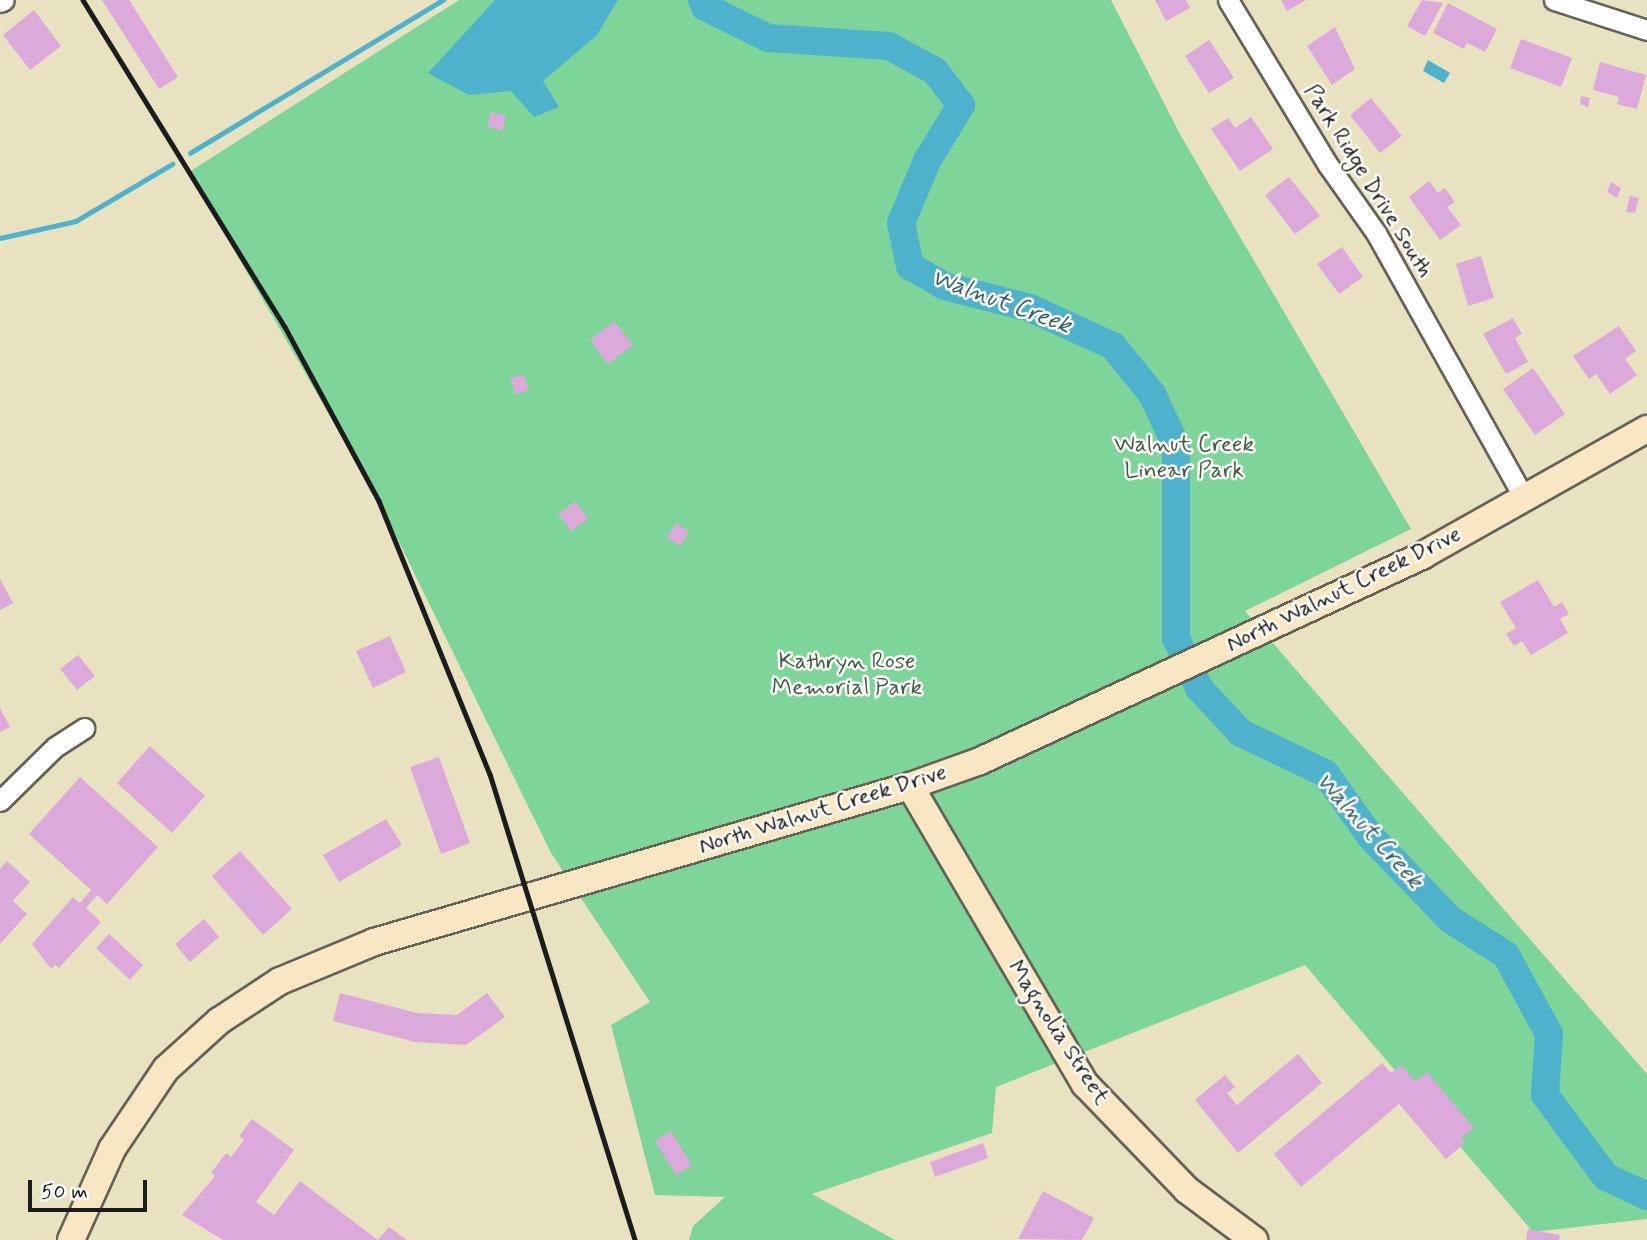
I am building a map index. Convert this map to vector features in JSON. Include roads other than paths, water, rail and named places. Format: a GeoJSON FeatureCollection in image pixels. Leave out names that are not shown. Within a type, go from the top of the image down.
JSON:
{"type":"FeatureCollection","features":[{"type":"Feature","properties":{"kind":"main road","name":"North Walnut Creek Drive"},"geometry":{"type":"LineString","coordinates":[[71,1240],[112,1149],[166,1069],[219,1021],[280,981],[374,942],[910,786],[980,761],[1254,635],[1525,500],[1647,429]]}},
{"type":"Feature","properties":{"kind":"main road","name":"Magnolia Street"},"geometry":{"type":"LineString","coordinates":[[910,786],[1085,1084],[1187,1190],[1254,1240]]}},
{"type":"Feature","properties":{"kind":"street","name":"Park Ridge Drive South"},"geometry":{"type":"LineString","coordinates":[[1228,0],[1328,165],[1377,233],[1525,500]]}},
{"type":"Feature","properties":{"kind":"street"},"geometry":{"type":"LineString","coordinates":[[1554,0],[1647,30]]}},
{"type":"Feature","properties":{"kind":"street"},"geometry":{"type":"LineString","coordinates":[[0,801],[54,747],[84,728]]}},
{"type":"Feature","properties":{"kind":"water"},"geometry":{"type":"Polygon","coordinates":[[[495,0],[618,0],[597,35],[543,81],[559,107],[534,117],[511,91],[469,95],[428,73],[495,0]]]}},
{"type":"Feature","properties":{"kind":"water"},"geometry":{"type":"Polygon","coordinates":[[[1428,60],[1450,73],[1444,83],[1423,71],[1428,60]]]}},
{"type":"Feature","properties":{"kind":"waterway"},"geometry":{"type":"LineString","coordinates":[[190,153],[443,0]]}},
{"type":"Feature","properties":{"kind":"waterway","name":"Walnut Creek"},"geometry":{"type":"LineString","coordinates":[[702,0],[705,7],[768,38],[889,46],[935,71],[961,105],[927,161],[901,223],[910,266],[944,286],[1030,308],[1113,346],[1152,394],[1176,445],[1176,638],[1199,688],[1241,733],[1325,773],[1371,837],[1451,920],[1506,955],[1549,1034],[1545,1095],[1606,1177],[1647,1196]]}},
{"type":"Feature","properties":{"kind":"waterway"},"geometry":{"type":"LineString","coordinates":[[0,238],[76,221],[172,164]]}},
{"type":"Feature","properties":{"kind":"railway"},"geometry":{"type":"LineString","coordinates":[[83,0],[285,327],[379,501],[490,774],[635,1240]]}},
{"type":"Feature","properties":{"kind":"park label","name":"Walnut Creek Linear Park"},"geometry":{"type":"Point","coordinates":[1184,458]}},
{"type":"Feature","properties":{"kind":"park label","name":"Kathryn Rose Memorial Park"},"geometry":{"type":"Point","coordinates":[847,675]}}]}
